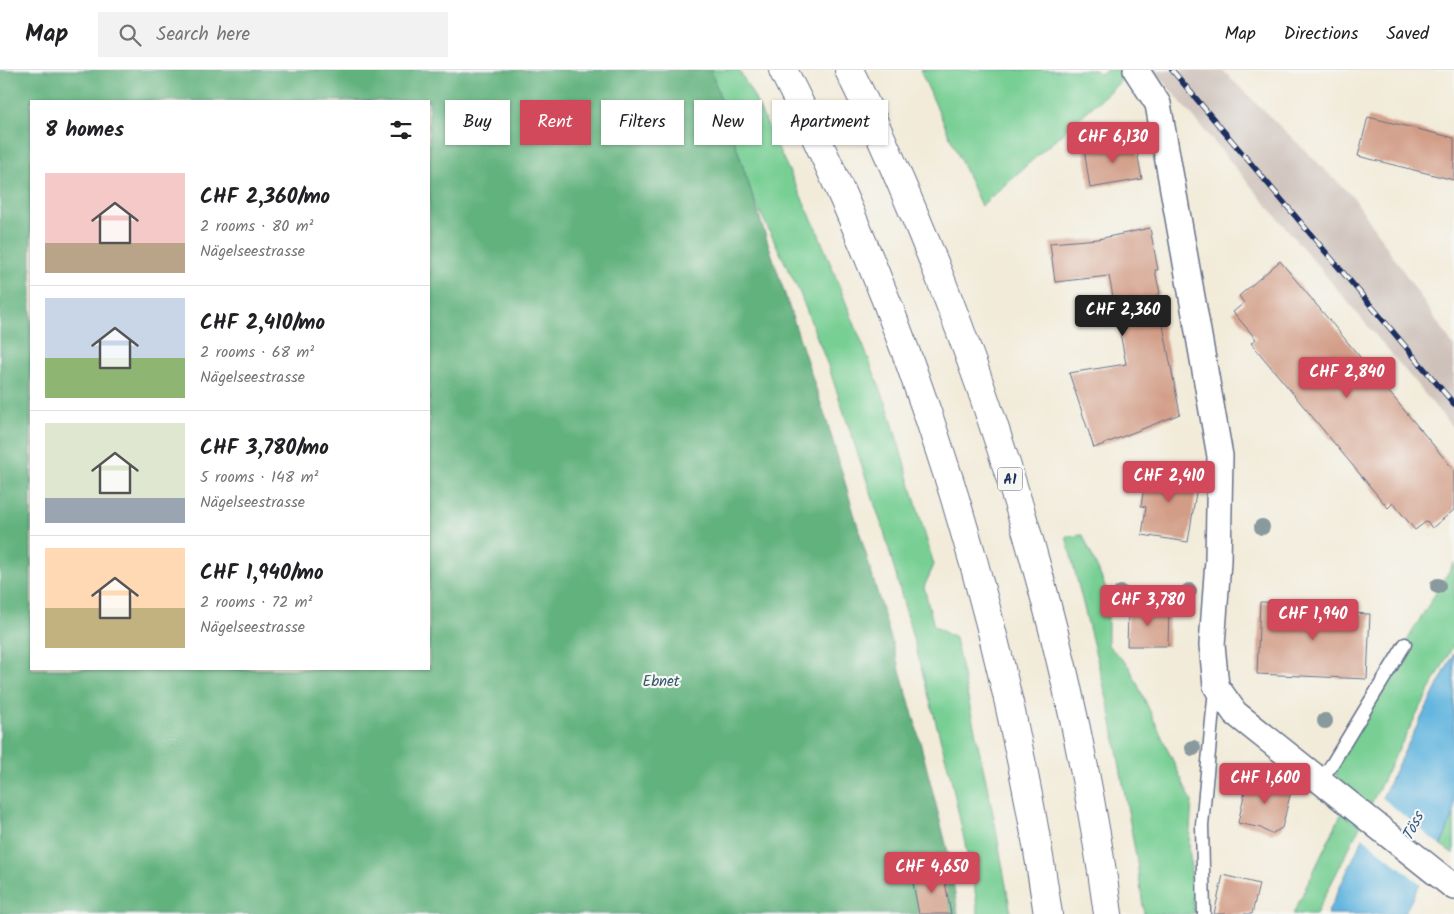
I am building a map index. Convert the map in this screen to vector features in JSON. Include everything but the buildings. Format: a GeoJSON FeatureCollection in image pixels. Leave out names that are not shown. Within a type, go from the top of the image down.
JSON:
{"type":"FeatureCollection","features":[{"type":"Feature","properties":{"kind":"highway"},"geometry":{"type":"LineString","coordinates":[[783,70],[835,178],[867,253],[897,328],[950,482],[974,560],[1007,694],[1030,801],[1048,914]]}},
{"type":"Feature","properties":{"kind":"highway","name":"A1"},"geometry":{"type":"LineString","coordinates":[[849,70],[892,163],[938,274],[980,387],[1006,465],[1049,617],[1070,708],[1100,861],[1108,914]]}},
{"type":"Feature","properties":{"kind":"street"},"geometry":{"type":"LineString","coordinates":[[1136,70],[1158,104],[1220,456],[1218,561],[1212,645],[1216,686],[1235,713],[1454,887]]}},
{"type":"Feature","properties":{"kind":"lane"},"geometry":{"type":"LineString","coordinates":[[1320,781],[1405,644]]}},
{"type":"Feature","properties":{"kind":"lane"},"geometry":{"type":"LineString","coordinates":[[1204,914],[1202,825],[1216,686]]}},
{"type":"Feature","properties":{"kind":"shaded area"},"geometry":{"type":"Polygon","coordinates":[[[1154,70],[1222,70],[1354,198],[1454,347],[1454,429],[1154,70]]]}},
{"type":"Feature","properties":{"kind":"green space","name":"Ebnet"},"geometry":{"type":"Polygon","coordinates":[[[0,70],[711,70],[721,100],[694,100],[694,145],[736,145],[829,428],[914,718],[949,856],[958,914],[0,914],[0,70]]]}},
{"type":"Feature","properties":{"kind":"green space"},"geometry":{"type":"Polygon","coordinates":[[[711,70],[739,70],[755,100],[721,100],[711,70]]]}},
{"type":"Feature","properties":{"kind":"green space"},"geometry":{"type":"Polygon","coordinates":[[[920,70],[1096,70],[1100,74],[1107,70],[1118,70],[1121,81],[981,206],[920,70]]]}},
{"type":"Feature","properties":{"kind":"green space"},"geometry":{"type":"Polygon","coordinates":[[[762,114],[772,135],[772,145],[777,145],[817,230],[888,408],[934,565],[924,587],[934,626],[955,638],[994,818],[1011,914],[978,914],[975,891],[951,778],[885,535],[830,371],[799,291],[754,200],[736,145],[762,145],[762,114]]]}},
{"type":"Feature","properties":{"kind":"green space"},"geometry":{"type":"Polygon","coordinates":[[[1083,535],[1108,593],[1108,645],[1129,666],[1192,802],[1189,843],[1194,914],[1144,914],[1137,862],[1110,711],[1066,536],[1083,535]]]}},
{"type":"Feature","properties":{"kind":"green space"},"geometry":{"type":"Polygon","coordinates":[[[1454,563],[1454,644],[1396,754],[1316,914],[1293,914],[1347,802],[1332,764],[1454,563]]]}},
{"type":"Feature","properties":{"kind":"green space"},"geometry":{"type":"Polygon","coordinates":[[[1454,814],[1454,854],[1441,845],[1454,814]]]}},
{"type":"Feature","properties":{"kind":"water","name":"Töss"},"geometry":{"type":"Polygon","coordinates":[[[1454,653],[1454,814],[1444,838],[1404,914],[1327,914],[1401,758],[1454,653]]]}},
{"type":"Feature","properties":{"kind":"pier"},"geometry":{"type":"Polygon","coordinates":[[[1380,796],[1442,847],[1422,885],[1361,836],[1380,796]]]}},
{"type":"Feature","properties":{"kind":"railway"},"geometry":{"type":"LineString","coordinates":[[1172,70],[1454,404]]}}]}
